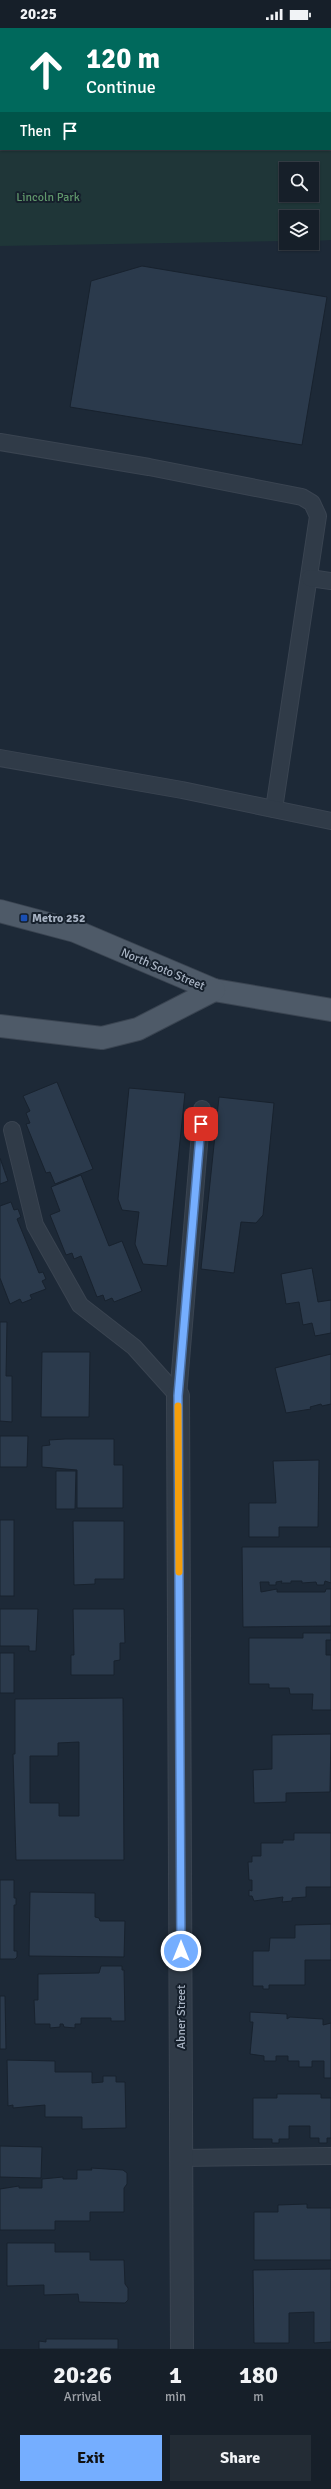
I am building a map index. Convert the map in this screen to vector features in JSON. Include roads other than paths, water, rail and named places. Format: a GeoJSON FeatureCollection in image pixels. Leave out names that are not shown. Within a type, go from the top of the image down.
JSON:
{"type":"FeatureCollection","features":[{"type":"Feature","properties":{"kind":"main road","name":"North Soto Street"},"geometry":{"type":"LineString","coordinates":[[0,911],[75,931],[214,990],[331,1010]]}},
{"type":"Feature","properties":{"kind":"main road"},"geometry":{"type":"LineString","coordinates":[[0,1026],[102,1038],[138,1029],[214,990]]}},
{"type":"Feature","properties":{"kind":"street","name":"Abner Street"},"geometry":{"type":"LineString","coordinates":[[178,1396],[182,2349]]}},
{"type":"Feature","properties":{"kind":"lane"},"geometry":{"type":"LineString","coordinates":[[0,442],[150,467],[302,497],[312,503],[318,516],[310,578],[274,809]]}},
{"type":"Feature","properties":{"kind":"lane"},"geometry":{"type":"LineString","coordinates":[[310,578],[331,581]]}},
{"type":"Feature","properties":{"kind":"lane"},"geometry":{"type":"LineString","coordinates":[[0,758],[331,821]]}},
{"type":"Feature","properties":{"kind":"lane"},"geometry":{"type":"LineString","coordinates":[[178,1396],[202,1109]]}},
{"type":"Feature","properties":{"kind":"lane"},"geometry":{"type":"LineString","coordinates":[[12,1130],[35,1225],[80,1305],[134,1347],[178,1396]]}},
{"type":"Feature","properties":{"kind":"lane"},"geometry":{"type":"LineString","coordinates":[[181,2158],[331,2156]]}},
{"type":"Feature","properties":{"kind":"place","name":"Metro 252"},"geometry":{"type":"Point","coordinates":[24,918]}},
{"type":"Feature","properties":{"kind":"park label","name":"Lincoln Park"},"geometry":{"type":"Point","coordinates":[48,197]}}]}
